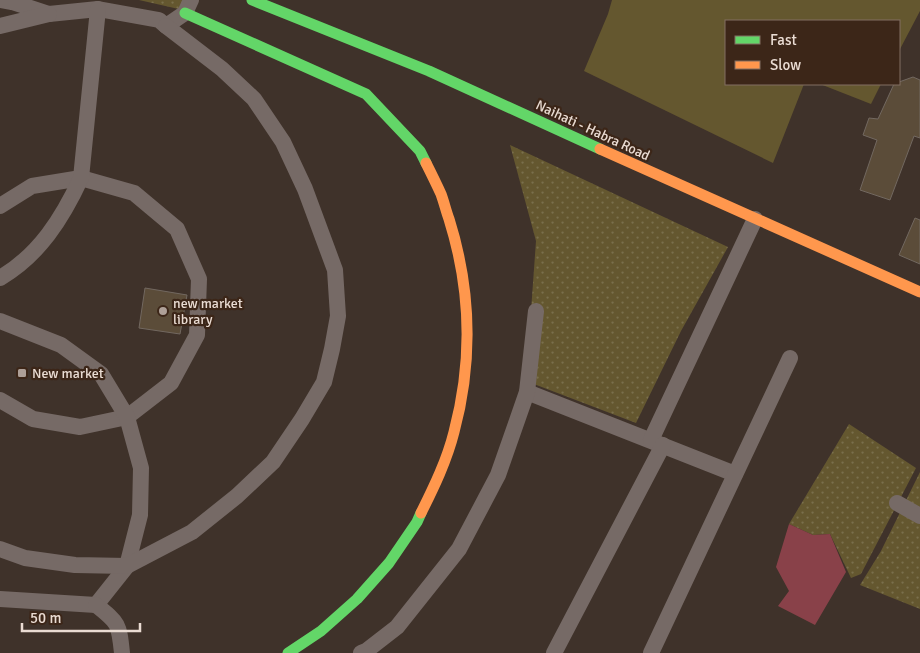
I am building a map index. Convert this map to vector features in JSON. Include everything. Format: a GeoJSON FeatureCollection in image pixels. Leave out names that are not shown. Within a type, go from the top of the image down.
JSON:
{"type":"FeatureCollection","features":[{"type":"Feature","properties":{"kind":"street","name":"Naihati - Habra Road"},"geometry":{"type":"LineString","coordinates":[[252,0],[429,71],[651,173],[920,292]]}},
{"type":"Feature","properties":{"kind":"street"},"geometry":{"type":"LineString","coordinates":[[8,1],[49,14]]}},
{"type":"Feature","properties":{"kind":"street"},"geometry":{"type":"LineString","coordinates":[[166,26],[188,7],[366,94],[420,151],[441,194],[456,241],[465,288],[468,337],[464,386],[454,433],[438,479],[417,522],[389,563],[357,599],[320,631],[288,653]]}},
{"type":"Feature","properties":{"kind":"street"},"geometry":{"type":"LineString","coordinates":[[0,278],[33,253],[53,229],[81,178],[98,9]]}},
{"type":"Feature","properties":{"kind":"street"},"geometry":{"type":"LineString","coordinates":[[0,26],[49,14],[98,9],[160,20],[222,69],[254,100],[282,142],[305,190],[336,270],[338,316],[324,382],[273,462],[237,496],[192,532],[127,566],[96,605]]}},
{"type":"Feature","properties":{"kind":"street"},"geometry":{"type":"LineString","coordinates":[[0,206],[32,186],[81,178],[134,193],[176,229],[199,279],[197,334],[171,384],[127,417],[80,427],[33,420],[0,400]]}},
{"type":"Feature","properties":{"kind":"street"},"geometry":{"type":"LineString","coordinates":[[554,653],[657,443],[755,219]]}},
{"type":"Feature","properties":{"kind":"street"},"geometry":{"type":"LineString","coordinates":[[361,653],[397,627],[459,549],[498,475],[527,392],[536,310]]}},
{"type":"Feature","properties":{"kind":"street"},"geometry":{"type":"LineString","coordinates":[[0,321],[61,345],[101,374],[127,417],[141,468],[140,515],[127,566]]}},
{"type":"Feature","properties":{"kind":"street"},"geometry":{"type":"LineString","coordinates":[[651,653],[790,358]]}},
{"type":"Feature","properties":{"kind":"street"},"geometry":{"type":"LineString","coordinates":[[527,392],[735,474]]}},
{"type":"Feature","properties":{"kind":"street"},"geometry":{"type":"LineString","coordinates":[[897,503],[920,516]]}},
{"type":"Feature","properties":{"kind":"street"},"geometry":{"type":"LineString","coordinates":[[0,549],[25,558],[75,565],[127,566]]}},
{"type":"Feature","properties":{"kind":"street"},"geometry":{"type":"LineString","coordinates":[[0,599],[96,605],[114,620],[120,632],[122,653]]}},
{"type":"Feature","properties":{"kind":"shaded area"},"geometry":{"type":"Polygon","coordinates":[[[139,0],[186,0],[183,10],[139,0]]]}},
{"type":"Feature","properties":{"kind":"shaded area"},"geometry":{"type":"Polygon","coordinates":[[[612,0],[920,0],[920,11],[900,49],[900,20],[725,20],[725,85],[804,85],[773,163],[584,71],[612,0]]]}},
{"type":"Feature","properties":{"kind":"shaded area"},"geometry":{"type":"Polygon","coordinates":[[[823,85],[880,85],[871,104],[823,85]]]}},
{"type":"Feature","properties":{"kind":"shaded area"},"geometry":{"type":"Polygon","coordinates":[[[510,145],[728,247],[681,331],[636,423],[526,381],[536,241],[510,145]]]}},
{"type":"Feature","properties":{"kind":"shaded area"},"geometry":{"type":"Polygon","coordinates":[[[849,424],[916,468],[861,574],[851,578],[830,534],[813,535],[789,524],[849,424]]]}},
{"type":"Feature","properties":{"kind":"shaded area"},"geometry":{"type":"Polygon","coordinates":[[[920,472],[920,609],[860,585],[881,551],[920,472]]]}},
{"type":"Feature","properties":{"kind":"shaded area"},"geometry":{"type":"Polygon","coordinates":[[[789,524],[813,535],[830,534],[846,572],[815,625],[778,606],[789,591],[776,567],[789,524]]]}},
{"type":"Feature","properties":{"kind":"building"},"geometry":{"type":"Polygon","coordinates":[[[913,77],[920,80],[920,138],[914,136],[890,200],[860,190],[877,140],[863,135],[869,118],[878,119],[894,85],[900,85],[900,82],[913,77]]]}},
{"type":"Feature","properties":{"kind":"building"},"geometry":{"type":"Polygon","coordinates":[[[915,218],[920,220],[920,264],[899,255],[915,218]]]}},
{"type":"Feature","properties":{"kind":"building","name":"new market library"},"geometry":{"type":"Polygon","coordinates":[[[145,288],[187,295],[180,334],[139,328],[145,288]]]}},
{"type":"Feature","properties":{"kind":"traffic: fast"},"geometry":{"type":"LineString","coordinates":[[252,0],[429,71],[600,149]]}},
{"type":"Feature","properties":{"kind":"traffic: fast"},"geometry":{"type":"LineString","coordinates":[[185,13],[366,94],[420,151],[426,163]]}},
{"type":"Feature","properties":{"kind":"traffic: fast"},"geometry":{"type":"LineString","coordinates":[[288,653],[321,631],[357,599],[389,563],[421,513]]}},
{"type":"Feature","properties":{"kind":"traffic: slow"},"geometry":{"type":"LineString","coordinates":[[600,149],[920,292]]}},
{"type":"Feature","properties":{"kind":"traffic: slow"},"geometry":{"type":"LineString","coordinates":[[421,513],[448,453],[460,405],[467,352],[467,325],[462,272],[441,194],[426,163]]}},
{"type":"Feature","properties":{"kind":"place","name":"new market library"},"geometry":{"type":"Point","coordinates":[163,311]}},
{"type":"Feature","properties":{"kind":"place","name":"New market"},"geometry":{"type":"Point","coordinates":[22,373]}}]}
